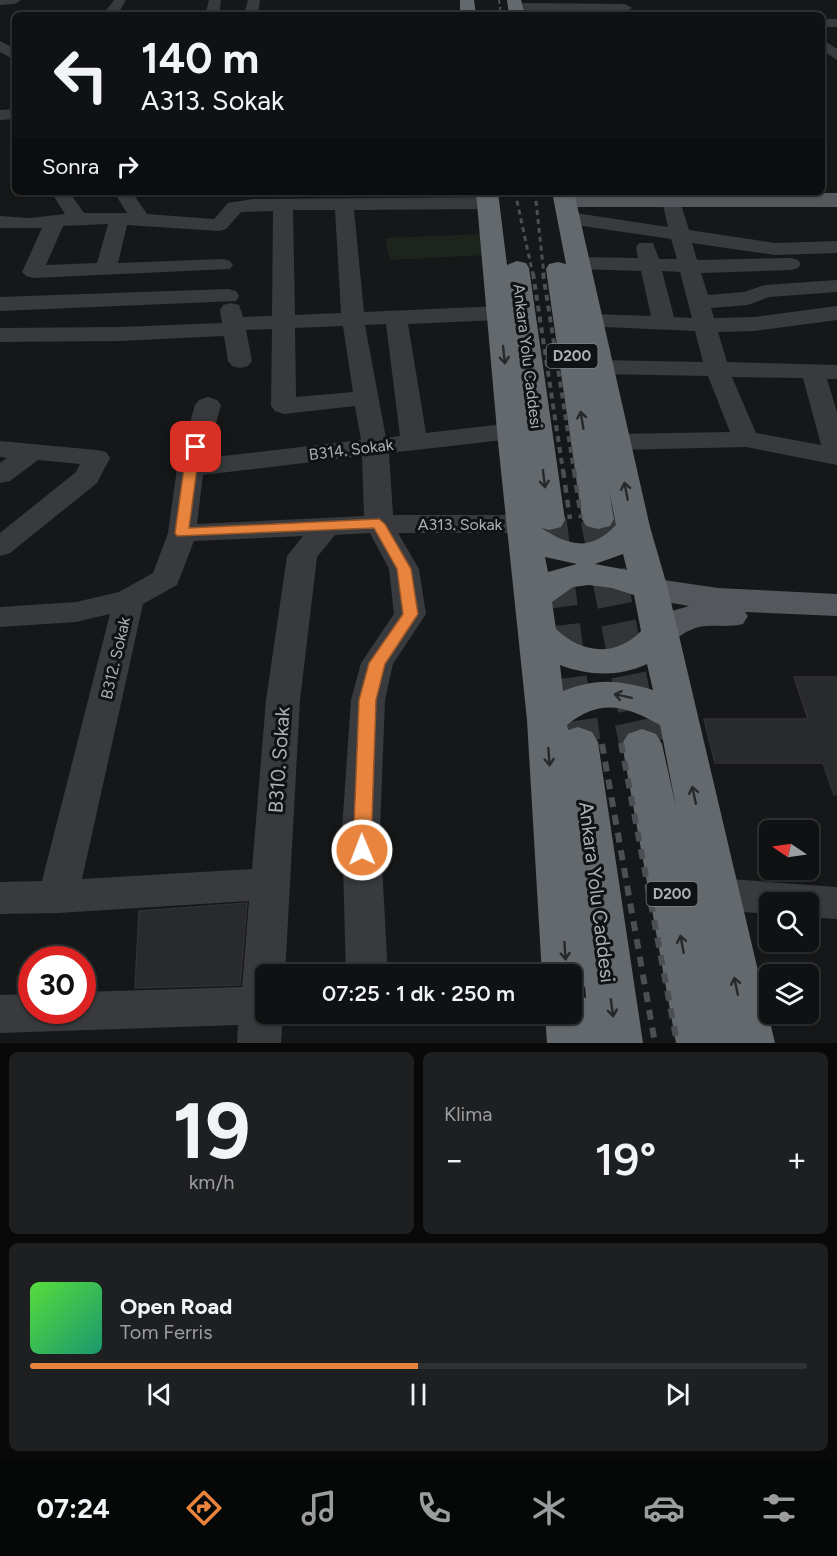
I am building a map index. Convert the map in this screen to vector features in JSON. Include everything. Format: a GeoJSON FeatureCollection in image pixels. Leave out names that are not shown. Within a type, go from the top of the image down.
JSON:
{"type":"FeatureCollection","features":[{"type":"Feature","properties":{"kind":"highway"},"geometry":{"type":"LineString","coordinates":[[494,196],[500,313],[512,430],[532,526],[535,615],[562,731]]}},
{"type":"Feature","properties":{"kind":"highway","name":"Ankara Yolu Caddesi"},"geometry":{"type":"LineString","coordinates":[[494,196],[520,288],[532,526]]}},
{"type":"Feature","properties":{"kind":"highway"},"geometry":{"type":"LineString","coordinates":[[562,201],[617,442],[633,527],[650,589],[748,1043]]}},
{"type":"Feature","properties":{"kind":"highway","name":"D200"},"geometry":{"type":"LineString","coordinates":[[562,201],[547,204],[597,519]]}},
{"type":"Feature","properties":{"kind":"highway"},"geometry":{"type":"LineString","coordinates":[[532,526],[558,550],[585,555],[597,554],[615,546],[633,527]]}},
{"type":"Feature","properties":{"kind":"highway"},"geometry":{"type":"LineString","coordinates":[[650,589],[606,574],[589,573],[565,578],[543,589],[535,615],[557,651],[572,657],[598,661],[618,661],[630,658],[649,648],[659,634]]}},
{"type":"Feature","properties":{"kind":"highway"},"geometry":{"type":"LineString","coordinates":[[566,964],[561,708],[579,698],[601,693],[618,694],[635,698],[677,717]]}},
{"type":"Feature","properties":{"kind":"highway","name":"Ankara Yolu Caddesi"},"geometry":{"type":"LineString","coordinates":[[562,731],[617,1043]]}},
{"type":"Feature","properties":{"kind":"highway","name":"D200"},"geometry":{"type":"LineString","coordinates":[[642,744],[702,1043]]}},
{"type":"Feature","properties":{"kind":"highway"},"geometry":{"type":"LineString","coordinates":[[571,1024],[573,1043]]}},
{"type":"Feature","properties":{"kind":"main road"},"geometry":{"type":"LineString","coordinates":[[562,201],[624,198],[671,201],[837,200]]}},
{"type":"Feature","properties":{"kind":"main road"},"geometry":{"type":"LineString","coordinates":[[650,589],[718,599],[837,605]]}},
{"type":"Feature","properties":{"kind":"main road"},"geometry":{"type":"LineString","coordinates":[[659,634],[682,618],[710,614],[837,627]]}},
{"type":"Feature","properties":{"kind":"street"},"geometry":{"type":"LineString","coordinates":[[0,1],[15,0]]}},
{"type":"Feature","properties":{"kind":"street"},"geometry":{"type":"LineString","coordinates":[[521,7],[625,8]]}},
{"type":"Feature","properties":{"kind":"street"},"geometry":{"type":"LineString","coordinates":[[837,32],[826,42],[837,56]]}},
{"type":"Feature","properties":{"kind":"street"},"geometry":{"type":"LineString","coordinates":[[62,195],[78,219]]}},
{"type":"Feature","properties":{"kind":"street"},"geometry":{"type":"LineString","coordinates":[[125,195],[141,220]]}},
{"type":"Feature","properties":{"kind":"street"},"geometry":{"type":"LineString","coordinates":[[240,361],[223,265],[219,225],[235,207],[494,196]]}},
{"type":"Feature","properties":{"kind":"street"},"geometry":{"type":"LineString","coordinates":[[562,201],[641,230],[775,249],[837,247]]}},
{"type":"Feature","properties":{"kind":"street"},"geometry":{"type":"LineString","coordinates":[[671,201],[717,369],[746,440]]}},
{"type":"Feature","properties":{"kind":"street"},"geometry":{"type":"LineString","coordinates":[[344,204],[353,319],[375,447],[379,524],[404,569],[410,614],[377,663],[368,700],[361,829],[367,964]]}},
{"type":"Feature","properties":{"kind":"street"},"geometry":{"type":"LineString","coordinates":[[283,205],[284,406],[365,398]]}},
{"type":"Feature","properties":{"kind":"street"},"geometry":{"type":"LineString","coordinates":[[106,269],[118,219]]}},
{"type":"Feature","properties":{"kind":"street"},"geometry":{"type":"LineString","coordinates":[[0,222],[118,219],[219,225]]}},
{"type":"Feature","properties":{"kind":"street"},"geometry":{"type":"LineString","coordinates":[[55,221],[33,272],[223,265]]}},
{"type":"Feature","properties":{"kind":"street"},"geometry":{"type":"LineString","coordinates":[[177,266],[181,222]]}},
{"type":"Feature","properties":{"kind":"street"},"geometry":{"type":"LineString","coordinates":[[641,230],[664,324]]}},
{"type":"Feature","properties":{"kind":"street"},"geometry":{"type":"LineString","coordinates":[[577,263],[729,267],[837,261]]}},
{"type":"Feature","properties":{"kind":"street"},"geometry":{"type":"LineString","coordinates":[[807,263],[834,289]]}},
{"type":"Feature","properties":{"kind":"street"},"geometry":{"type":"LineString","coordinates":[[698,302],[748,298],[765,291],[834,289]]}},
{"type":"Feature","properties":{"kind":"street"},"geometry":{"type":"LineString","coordinates":[[0,304],[228,296]]}},
{"type":"Feature","properties":{"kind":"street"},"geometry":{"type":"LineString","coordinates":[[0,335],[120,334],[283,322],[500,313]]}},
{"type":"Feature","properties":{"kind":"street"},"geometry":{"type":"LineString","coordinates":[[590,321],[704,325],[755,324],[837,313]]}},
{"type":"Feature","properties":{"kind":"street"},"geometry":{"type":"LineString","coordinates":[[396,317],[414,442]]}},
{"type":"Feature","properties":{"kind":"street"},"geometry":{"type":"LineString","coordinates":[[600,367],[825,372],[837,456],[746,440],[617,442]]}},
{"type":"Feature","properties":{"kind":"street","name":"B312. Sokak"},"geometry":{"type":"LineString","coordinates":[[58,897],[129,599],[166,578],[182,533],[190,468],[208,405]]}},
{"type":"Feature","properties":{"kind":"street","name":"B314. Sokak"},"geometry":{"type":"LineString","coordinates":[[190,468],[512,430]]}},
{"type":"Feature","properties":{"kind":"street"},"geometry":{"type":"LineString","coordinates":[[0,449],[97,458],[87,477],[0,547]]}},
{"type":"Feature","properties":{"kind":"street"},"geometry":{"type":"LineString","coordinates":[[0,476],[33,452]]}},
{"type":"Feature","properties":{"kind":"street","name":"A313. Sokak"},"geometry":{"type":"LineString","coordinates":[[182,533],[328,525],[532,526]]}},
{"type":"Feature","properties":{"kind":"street","name":"B310. Sokak"},"geometry":{"type":"LineString","coordinates":[[266,964],[283,700],[302,556],[328,525]]}},
{"type":"Feature","properties":{"kind":"street"},"geometry":{"type":"LineString","coordinates":[[0,617],[76,612],[129,599]]}},
{"type":"Feature","properties":{"kind":"street"},"geometry":{"type":"LineString","coordinates":[[0,898],[58,897],[271,884]]}},
{"type":"Feature","properties":{"kind":"street"},"geometry":{"type":"LineString","coordinates":[[716,894],[837,903]]}},
{"type":"Feature","properties":{"kind":"street"},"geometry":{"type":"LineString","coordinates":[[96,1012],[255,1018]]}},
{"type":"Feature","properties":{"kind":"street"},"geometry":{"type":"LineString","coordinates":[[0,1014],[18,1013]]}},
{"type":"Feature","properties":{"kind":"shaded area"},"geometry":{"type":"Polygon","coordinates":[[[480,234],[488,255],[390,260],[385,238],[480,234]]]}},
{"type":"Feature","properties":{"kind":"building"},"geometry":{"type":"Polygon","coordinates":[[[794,677],[837,677],[837,794],[834,795],[823,763],[715,763],[704,719],[808,719],[794,677]]]}},
{"type":"Feature","properties":{"kind":"building"},"geometry":{"type":"Polygon","coordinates":[[[247,903],[240,985],[135,988],[139,911],[247,903]]]}},
{"type":"Feature","properties":{"kind":"tunnel"},"geometry":{"type":"LineString","coordinates":[[598,519],[638,722]]}},
{"type":"Feature","properties":{"kind":"tunnel"},"geometry":{"type":"LineString","coordinates":[[549,520],[575,722]]}},
{"type":"Feature","properties":{"kind":"tunnel"},"geometry":{"type":"LineString","coordinates":[[575,721],[578,742]]}},
{"type":"Feature","properties":{"kind":"tunnel"},"geometry":{"type":"LineString","coordinates":[[637,721],[642,744]]}},
{"type":"Feature","properties":{"kind":"railway"},"geometry":{"type":"LineString","coordinates":[[499,0],[501,12]]}},
{"type":"Feature","properties":{"kind":"railway"},"geometry":{"type":"LineString","coordinates":[[516,195],[533,275]]}},
{"type":"Feature","properties":{"kind":"railway"},"geometry":{"type":"LineString","coordinates":[[535,195],[544,275]]}},
{"type":"Feature","properties":{"kind":"railway"},"geometry":{"type":"LineString","coordinates":[[533,273],[563,471]]}},
{"type":"Feature","properties":{"kind":"railway"},"geometry":{"type":"LineString","coordinates":[[543,273],[574,471]]}},
{"type":"Feature","properties":{"kind":"railway"},"geometry":{"type":"LineString","coordinates":[[563,470],[570,519]]}},
{"type":"Feature","properties":{"kind":"railway"},"geometry":{"type":"LineString","coordinates":[[574,470],[581,518]]}},
{"type":"Feature","properties":{"kind":"railway"},"geometry":{"type":"LineString","coordinates":[[621,743],[677,1043]]}},
{"type":"Feature","properties":{"kind":"railway"},"geometry":{"type":"LineString","coordinates":[[602,744],[655,1043]]}},
{"type":"Feature","properties":{"kind":"route"},"geometry":{"type":"LineString","coordinates":[[196,447],[190,468],[182,533],[379,524],[404,569],[410,614],[377,663],[368,700],[361,829],[362,850]]}}]}
